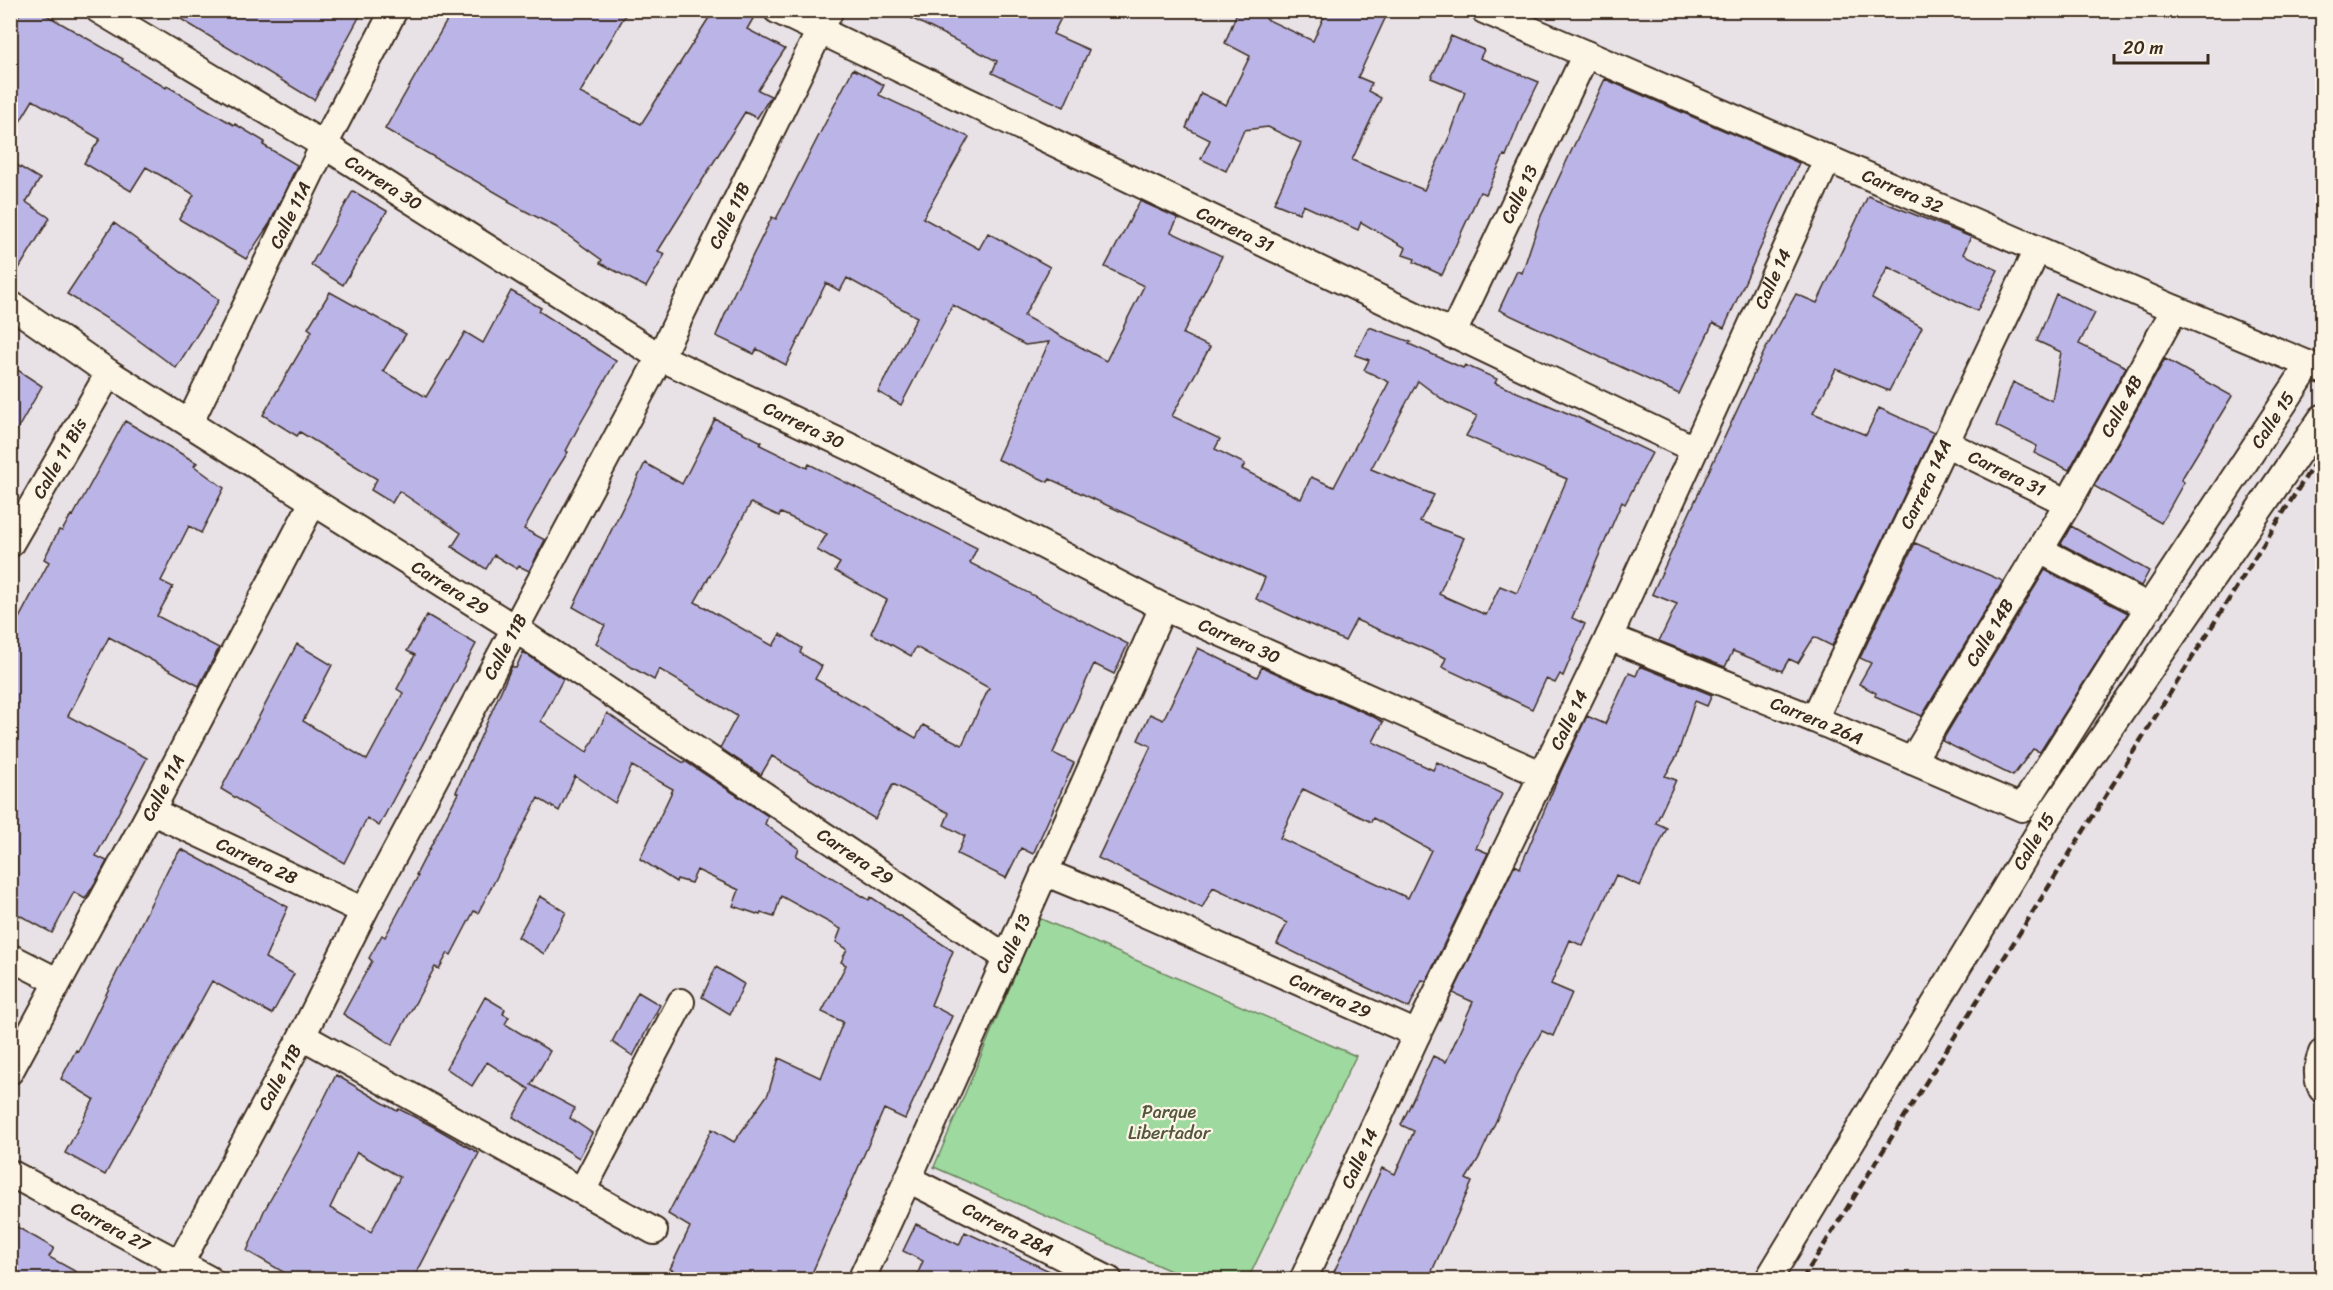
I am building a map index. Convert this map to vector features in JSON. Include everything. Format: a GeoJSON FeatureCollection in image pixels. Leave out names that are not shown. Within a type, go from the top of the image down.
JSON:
{"type":"FeatureCollection","features":[{"type":"Feature","properties":{"kind":"street","name":"Carrera 30"},"geometry":{"type":"LineString","coordinates":[[99,10],[324,145],[660,357],[865,454],[1163,607],[1544,775]]}},
{"type":"Feature","properties":{"kind":"street","name":"Calle 11A"},"geometry":{"type":"LineString","coordinates":[[190,422],[324,145],[394,10]]}},
{"type":"Feature","properties":{"kind":"street","name":"Carrera 31"},"geometry":{"type":"LineString","coordinates":[[777,10],[825,20],[1452,334],[1694,449]]}},
{"type":"Feature","properties":{"kind":"street","name":"Carrera 32"},"geometry":{"type":"LineString","coordinates":[[1484,10],[2037,250],[2316,367]]}},
{"type":"Feature","properties":{"kind":"street","name":"Calle 11B"},"geometry":{"type":"LineString","coordinates":[[176,1271],[302,1036],[363,911],[660,357],[825,20]]}},
{"type":"Feature","properties":{"kind":"street","name":"Calle 13"},"geometry":{"type":"LineString","coordinates":[[1452,334],[1586,54]]}},
{"type":"Feature","properties":{"kind":"street","name":"Calle 14"},"geometry":{"type":"LineString","coordinates":[[1303,1280],[1417,1034],[1609,637],[1828,158]]}},
{"type":"Feature","properties":{"kind":"street","name":"Carrera 14A"},"geometry":{"type":"LineString","coordinates":[[1814,719],[2037,250]]}},
{"type":"Feature","properties":{"kind":"street","name":"Carrera 29"},"geometry":{"type":"LineString","coordinates":[[10,304],[109,373],[514,628],[1006,958]]}},
{"type":"Feature","properties":{"kind":"street","name":"Calle 4B"},"geometry":{"type":"LineString","coordinates":[[2068,503],[2175,309]]}},
{"type":"Feature","properties":{"kind":"street","name":"Calle 15"},"geometry":{"type":"LineString","coordinates":[[2022,808],[2149,607],[2316,367]]}},
{"type":"Feature","properties":{"kind":"street","name":"Calle 11 Bis"},"geometry":{"type":"LineString","coordinates":[[10,544],[109,373]]}},
{"type":"Feature","properties":{"kind":"street","name":"Calle 15"},"geometry":{"type":"LineString","coordinates":[[1768,1280],[2049,816],[2322,418]]}},
{"type":"Feature","properties":{"kind":"street","name":"Carrera 31"},"geometry":{"type":"LineString","coordinates":[[1945,443],[2068,503]]}},
{"type":"Feature","properties":{"kind":"street","name":"Calle 11A"},"geometry":{"type":"LineString","coordinates":[[10,1071],[151,811],[313,502]]}},
{"type":"Feature","properties":{"kind":"street","name":"Calle 14B"},"geometry":{"type":"LineString","coordinates":[[1912,762],[2068,503]]}},
{"type":"Feature","properties":{"kind":"street"},"geometry":{"type":"LineString","coordinates":[[2040,550],[2149,607]]}},
{"type":"Feature","properties":{"kind":"street","name":"Calle 13"},"geometry":{"type":"LineString","coordinates":[[861,1280],[1163,607]]}},
{"type":"Feature","properties":{"kind":"street","name":"Carrera 26A"},"geometry":{"type":"LineString","coordinates":[[1609,637],[1814,719],[2022,808]]}},
{"type":"Feature","properties":{"kind":"street","name":"Carrera 28"},"geometry":{"type":"LineString","coordinates":[[151,811],[363,911]]}},
{"type":"Feature","properties":{"kind":"street","name":"Carrera 29"},"geometry":{"type":"LineString","coordinates":[[1044,872],[1140,911],[1417,1034]]}},
{"type":"Feature","properties":{"kind":"street"},"geometry":{"type":"LineString","coordinates":[[10,957],[57,981]]}},
{"type":"Feature","properties":{"kind":"street"},"geometry":{"type":"LineString","coordinates":[[582,1191],[681,1002]]}},
{"type":"Feature","properties":{"kind":"street"},"geometry":{"type":"LineString","coordinates":[[302,1036],[654,1231]]}},
{"type":"Feature","properties":{"kind":"street"},"geometry":{"type":"LineString","coordinates":[[2322,1053],[2317,1070],[2322,1089]]}},
{"type":"Feature","properties":{"kind":"street","name":"Carrera 27"},"geometry":{"type":"LineString","coordinates":[[10,1173],[176,1271],[210,1280]]}},
{"type":"Feature","properties":{"kind":"street","name":"Carrera 28A"},"geometry":{"type":"LineString","coordinates":[[908,1179],[1109,1280]]}},
{"type":"Feature","properties":{"kind":"green space","name":"Parque Libertador"},"geometry":{"type":"Polygon","coordinates":[[[1039,918],[1356,1056],[1248,1279],[1189,1279],[934,1167],[1039,918]]]}},
{"type":"Feature","properties":{"kind":"building"},"geometry":{"type":"Polygon","coordinates":[[[22,10],[38,10],[123,59],[122,61],[166,88],[167,86],[235,124],[265,142],[263,145],[297,165],[270,223],[246,259],[179,219],[194,195],[146,167],[131,191],[84,163],[100,139],[33,100],[10,138],[10,29],[22,10]]]}},
{"type":"Feature","properties":{"kind":"building"},"geometry":{"type":"Polygon","coordinates":[[[166,10],[363,10],[314,100],[166,10]]]}},
{"type":"Feature","properties":{"kind":"building"},"geometry":{"type":"Polygon","coordinates":[[[453,10],[628,10],[580,93],[641,124],[712,13],[720,16],[724,10],[758,10],[747,29],[785,49],[758,90],[771,96],[757,118],[745,112],[658,251],[665,254],[646,287],[600,263],[602,260],[556,227],[508,202],[509,200],[385,129],[453,10]]]}},
{"type":"Feature","properties":{"kind":"building"},"geometry":{"type":"Polygon","coordinates":[[[895,10],[1065,10],[1053,34],[1089,50],[1064,107],[992,73],[997,61],[895,10]]]}},
{"type":"Feature","properties":{"kind":"building"},"geometry":{"type":"Polygon","coordinates":[[[1238,10],[1270,10],[1266,19],[1313,41],[1327,10],[1389,10],[1358,77],[1372,83],[1368,91],[1381,98],[1352,160],[1424,190],[1451,133],[1465,92],[1431,78],[1451,36],[1484,50],[1480,58],[1539,82],[1506,156],[1504,155],[1486,194],[1480,192],[1442,275],[1414,262],[1415,259],[1403,255],[1406,248],[1361,222],[1358,230],[1303,205],[1299,213],[1274,203],[1301,143],[1268,127],[1244,130],[1226,171],[1201,159],[1210,140],[1186,128],[1201,93],[1226,105],[1250,56],[1225,43],[1238,10]]]}},
{"type":"Feature","properties":{"kind":"building"},"geometry":{"type":"Polygon","coordinates":[[[853,69],[884,85],[879,95],[969,137],[923,218],[979,249],[988,233],[1050,267],[1024,316],[1106,361],[1144,286],[1105,267],[1140,201],[1178,218],[1171,232],[1222,256],[1183,334],[1210,347],[1172,416],[1220,439],[1215,449],[1245,464],[1242,469],[1301,499],[1311,477],[1334,487],[1389,382],[1364,370],[1369,360],[1355,355],[1369,327],[1411,342],[1409,344],[1463,368],[1465,365],[1497,379],[1495,383],[1577,417],[1652,453],[1625,504],[1622,502],[1572,618],[1585,624],[1563,676],[1560,674],[1555,683],[1546,679],[1532,709],[1442,667],[1446,658],[1356,620],[1345,641],[1256,599],[1265,578],[1050,479],[1048,482],[997,459],[1049,342],[1025,345],[953,305],[901,405],[878,392],[917,317],[847,278],[840,291],[826,283],[786,365],[757,349],[754,354],[716,336],[734,293],[772,217],[776,219],[853,69]],[[1418,381],[1371,469],[1434,495],[1420,521],[1464,538],[1439,594],[1486,615],[1500,586],[1517,593],[1567,479],[1466,436],[1477,416],[1446,402],[1418,381]]]}},
{"type":"Feature","properties":{"kind":"building"},"geometry":{"type":"Polygon","coordinates":[[[1605,79],[1799,163],[1724,328],[1713,323],[1679,394],[1499,310],[1517,271],[1522,273],[1541,216],[1605,79]]]}},
{"type":"Feature","properties":{"kind":"building"},"geometry":{"type":"Polygon","coordinates":[[[10,161],[40,179],[26,202],[50,218],[10,283],[10,161]]]}},
{"type":"Feature","properties":{"kind":"building"},"geometry":{"type":"Polygon","coordinates":[[[353,191],[387,211],[343,285],[311,265],[353,191]]]}},
{"type":"Feature","properties":{"kind":"building"},"geometry":{"type":"Polygon","coordinates":[[[1868,196],[1971,237],[1963,254],[1998,270],[1977,311],[1888,267],[1872,298],[1922,327],[1889,391],[1836,369],[1813,413],[1866,435],[1879,408],[1934,433],[1832,646],[1814,637],[1798,663],[1789,659],[1782,671],[1733,651],[1725,667],[1659,641],[1677,604],[1652,594],[1764,352],[1796,294],[1817,303],[1868,196]]]}},
{"type":"Feature","properties":{"kind":"building"},"geometry":{"type":"Polygon","coordinates":[[[114,223],[219,300],[176,368],[122,328],[67,294],[114,223]]]}},
{"type":"Feature","properties":{"kind":"building"},"geometry":{"type":"Polygon","coordinates":[[[511,291],[541,308],[539,311],[616,361],[524,529],[545,540],[529,571],[519,566],[517,569],[494,555],[486,569],[452,547],[461,533],[399,491],[392,503],[371,490],[377,479],[300,432],[297,436],[263,415],[312,331],[308,328],[330,292],[406,334],[383,371],[426,397],[465,332],[483,343],[511,291]]]}},
{"type":"Feature","properties":{"kind":"building"},"geometry":{"type":"Polygon","coordinates":[[[2056,294],[2095,313],[2079,344],[2126,367],[2069,470],[2034,453],[2037,446],[1996,426],[2013,382],[2052,401],[2061,352],[2037,341],[2056,294]]]}},
{"type":"Feature","properties":{"kind":"building"},"geometry":{"type":"Polygon","coordinates":[[[2165,359],[2232,396],[2181,480],[2184,482],[2161,523],[2094,486],[2165,359]]]}},
{"type":"Feature","properties":{"kind":"building"},"geometry":{"type":"Polygon","coordinates":[[[10,365],[42,386],[10,442],[10,365]]]}},
{"type":"Feature","properties":{"kind":"building"},"geometry":{"type":"Polygon","coordinates":[[[715,419],[762,442],[760,445],[807,468],[809,464],[977,548],[970,563],[1128,644],[1114,674],[1094,664],[1053,753],[1074,763],[1033,854],[1021,848],[1006,878],[957,854],[965,836],[944,825],[949,813],[893,784],[875,819],[772,756],[761,775],[720,748],[737,716],[659,669],[654,680],[596,643],[605,625],[573,607],[645,463],[682,484],[715,419]],[[751,503],[695,602],[773,646],[780,634],[802,648],[800,653],[822,666],[815,679],[916,738],[923,725],[962,745],[989,688],[916,647],[911,656],[871,633],[887,600],[835,571],[840,563],[817,550],[827,534],[781,513],[779,516],[751,503]]]}},
{"type":"Feature","properties":{"kind":"building"},"geometry":{"type":"Polygon","coordinates":[[[125,421],[197,463],[194,466],[224,488],[201,533],[189,526],[161,581],[173,587],[157,616],[219,648],[199,686],[109,637],[68,716],[147,758],[96,856],[107,861],[98,878],[85,899],[74,892],[52,933],[10,910],[10,617],[18,620],[49,562],[44,559],[59,530],[62,531],[71,515],[73,516],[125,421]]]}},
{"type":"Feature","properties":{"kind":"building"},"geometry":{"type":"Polygon","coordinates":[[[2071,526],[2149,571],[2141,586],[2061,544],[2071,526]]]}},
{"type":"Feature","properties":{"kind":"building"},"geometry":{"type":"Polygon","coordinates":[[[1915,543],[2003,581],[1922,716],[1875,696],[1876,693],[1859,684],[1871,663],[1860,658],[1915,543]]]}},
{"type":"Feature","properties":{"kind":"building"},"geometry":{"type":"Polygon","coordinates":[[[2045,570],[2128,613],[2040,752],[2033,749],[2013,776],[1942,741],[2045,570]]]}},
{"type":"Feature","properties":{"kind":"building"},"geometry":{"type":"Polygon","coordinates":[[[427,615],[476,644],[379,826],[367,818],[344,863],[221,789],[297,644],[332,665],[303,721],[367,760],[403,693],[397,689],[415,655],[407,651],[427,615]]]}},
{"type":"Feature","properties":{"kind":"building"},"geometry":{"type":"Polygon","coordinates":[[[1198,648],[1257,677],[1262,667],[1372,716],[1383,722],[1373,742],[1433,770],[1437,762],[1502,794],[1476,848],[1488,853],[1426,981],[1422,980],[1409,1008],[1277,944],[1287,923],[1257,908],[1213,887],[1202,908],[1098,858],[1151,746],[1138,740],[1150,714],[1163,720],[1198,648]],[[1303,789],[1280,838],[1408,898],[1431,850],[1373,818],[1371,822],[1303,789]]]}},
{"type":"Feature","properties":{"kind":"building"},"geometry":{"type":"Polygon","coordinates":[[[523,652],[563,679],[541,721],[587,752],[607,713],[644,739],[684,763],[685,761],[768,816],[765,824],[799,849],[796,856],[869,900],[871,897],[953,951],[931,1005],[952,1016],[905,1119],[884,1109],[809,1280],[692,1280],[670,1269],[690,1227],[668,1214],[712,1129],[734,1142],[768,1094],[779,1058],[821,1078],[843,1022],[822,1012],[846,965],[841,962],[847,949],[836,942],[841,929],[781,896],[774,917],[761,913],[760,915],[733,906],[739,890],[697,870],[691,883],[677,879],[676,882],[640,859],[673,789],[632,766],[615,803],[575,776],[559,811],[538,798],[478,913],[474,911],[451,955],[448,953],[439,969],[435,967],[392,1045],[343,1014],[372,961],[369,958],[382,935],[385,937],[418,876],[416,875],[458,793],[456,792],[512,666],[516,668],[523,652]]]}},
{"type":"Feature","properties":{"kind":"building"},"geometry":{"type":"Polygon","coordinates":[[[1640,666],[1712,695],[1707,706],[1695,701],[1677,756],[1665,776],[1676,780],[1656,823],[1667,828],[1640,886],[1616,875],[1583,946],[1570,940],[1551,984],[1572,993],[1553,1036],[1542,1031],[1518,1073],[1479,1158],[1466,1179],[1472,1182],[1428,1280],[1347,1280],[1333,1274],[1382,1168],[1395,1174],[1414,1131],[1401,1125],[1433,1056],[1446,1062],[1473,1002],[1453,993],[1515,865],[1520,868],[1587,716],[1605,724],[1629,673],[1636,676],[1640,666]]]}},
{"type":"Feature","properties":{"kind":"building"},"geometry":{"type":"Polygon","coordinates":[[[181,849],[288,907],[265,958],[294,974],[272,1014],[212,981],[105,1175],[65,1153],[94,1099],[61,1079],[76,1050],[78,1051],[169,867],[181,849]]]}},
{"type":"Feature","properties":{"kind":"building"},"geometry":{"type":"Polygon","coordinates":[[[540,896],[566,912],[544,954],[518,937],[540,896]]]}},
{"type":"Feature","properties":{"kind":"building"},"geometry":{"type":"Polygon","coordinates":[[[716,967],[744,984],[730,1014],[702,997],[716,967]]]}},
{"type":"Feature","properties":{"kind":"building"},"geometry":{"type":"Polygon","coordinates":[[[638,992],[660,1005],[633,1056],[612,1042],[638,992]]]}},
{"type":"Feature","properties":{"kind":"building"},"geometry":{"type":"Polygon","coordinates":[[[485,997],[505,1009],[503,1014],[509,1017],[505,1024],[550,1051],[531,1085],[575,1108],[570,1118],[592,1133],[579,1158],[513,1117],[529,1089],[487,1062],[472,1086],[446,1068],[485,997]]]}},
{"type":"Feature","properties":{"kind":"building"},"geometry":{"type":"Polygon","coordinates":[[[336,1075],[397,1111],[399,1109],[479,1153],[413,1280],[297,1280],[247,1251],[264,1211],[299,1149],[336,1075]],[[357,1152],[330,1208],[371,1232],[400,1177],[357,1152]]]}},
{"type":"Feature","properties":{"kind":"building"},"geometry":{"type":"Polygon","coordinates":[[[10,1223],[54,1248],[49,1257],[91,1280],[10,1280],[10,1223]]]}},
{"type":"Feature","properties":{"kind":"building"},"geometry":{"type":"Polygon","coordinates":[[[916,1224],[959,1245],[965,1232],[1069,1280],[915,1280],[923,1261],[903,1251],[916,1224]]]}},
{"type":"Feature","properties":{"kind":"railway"},"geometry":{"type":"LineString","coordinates":[[1802,1280],[2322,451]]}}]}
